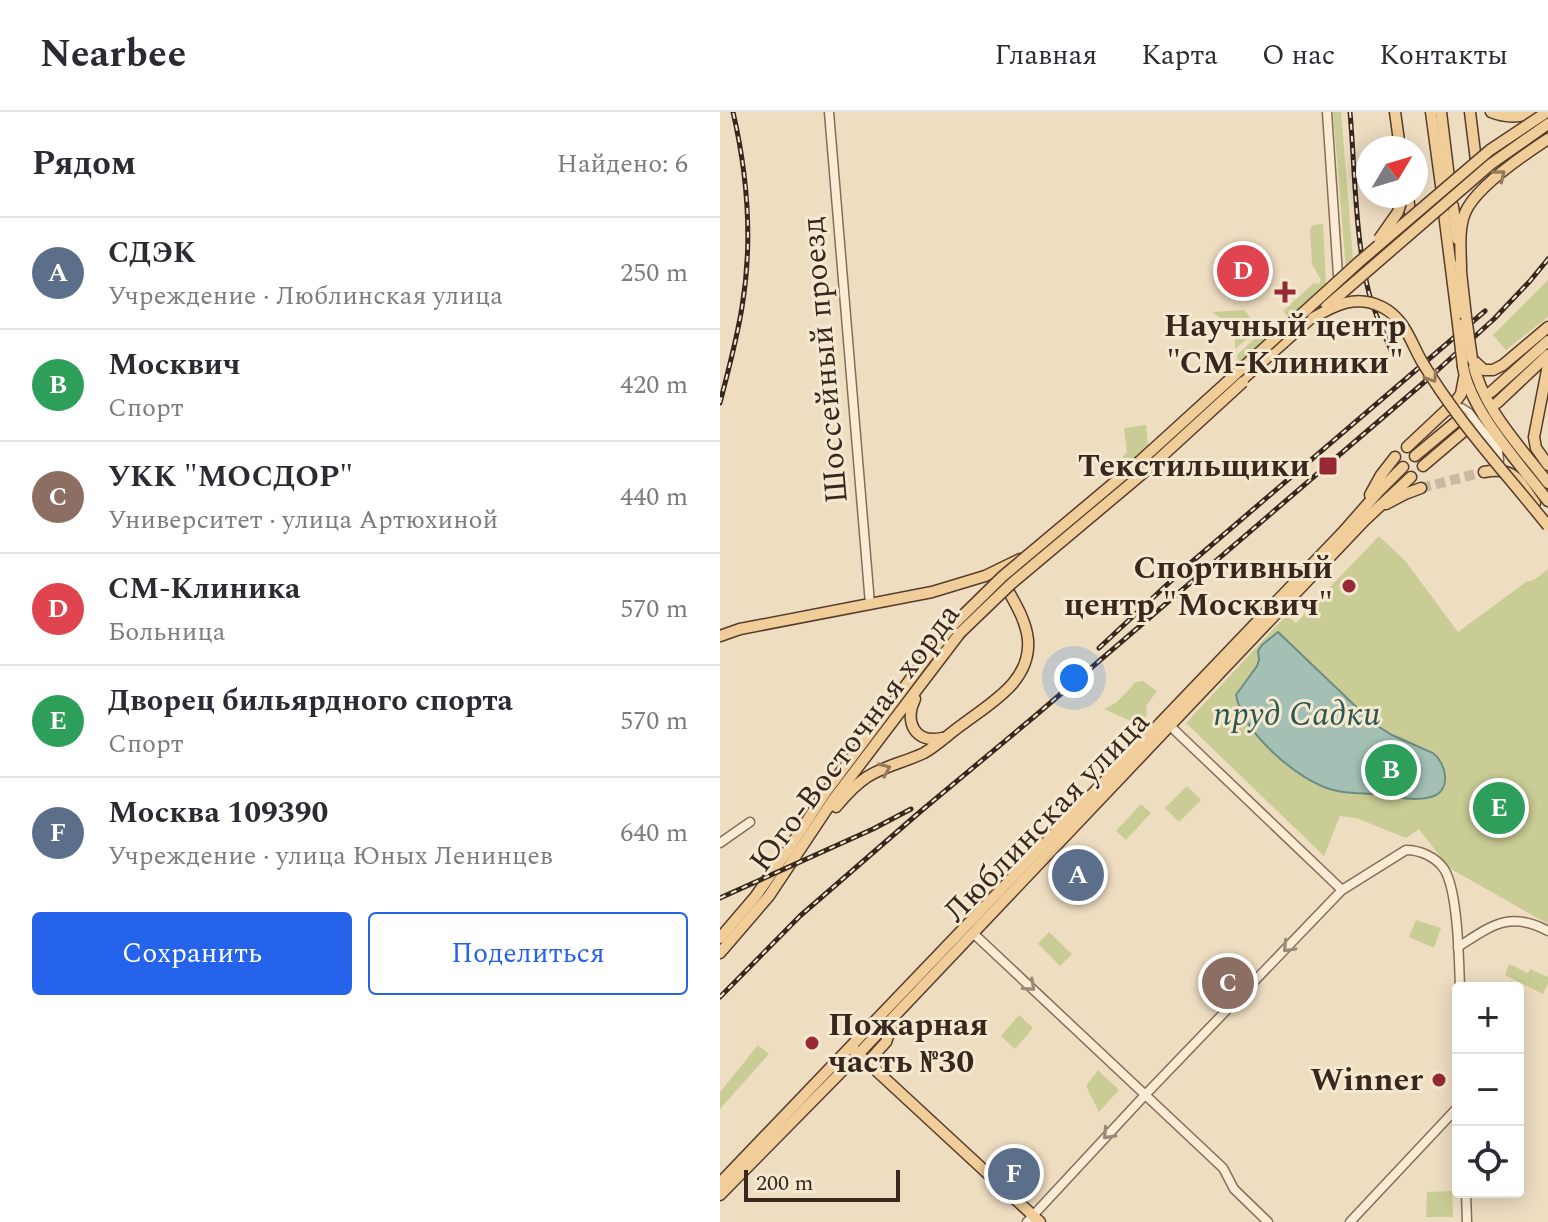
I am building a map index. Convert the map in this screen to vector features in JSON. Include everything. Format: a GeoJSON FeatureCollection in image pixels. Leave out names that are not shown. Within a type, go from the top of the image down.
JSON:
{"type":"FeatureCollection","features":[{"type":"Feature","properties":{"kind":"main road"},"geometry":{"type":"LineString","coordinates":[[1397,112],[1400,136]]}},
{"type":"Feature","properties":{"kind":"main road"},"geometry":{"type":"LineString","coordinates":[[1431,112],[1446,190]]}},
{"type":"Feature","properties":{"kind":"main road"},"geometry":{"type":"LineString","coordinates":[[1442,112],[1446,190],[1470,393],[1548,501]]}},
{"type":"Feature","properties":{"kind":"main road"},"geometry":{"type":"LineString","coordinates":[[720,636],[740,629],[932,592],[985,576],[1043,545],[1085,515],[1470,181],[1477,167],[1470,112]]}},
{"type":"Feature","properties":{"kind":"main road"},"geometry":{"type":"LineString","coordinates":[[1491,112],[1516,117],[1535,112]]}},
{"type":"Feature","properties":{"kind":"main road","name":"Юго-Восточная хорда"},"geometry":{"type":"LineString","coordinates":[[720,953],[769,896],[833,800],[932,668],[956,630],[1003,576],[1140,461],[1359,262],[1490,150],[1547,112]]}},
{"type":"Feature","properties":{"kind":"main road","name":"Юго-Восточная хорда"},"geometry":{"type":"LineString","coordinates":[[720,938],[755,897],[825,793],[927,657],[1084,525],[1313,318],[1491,164],[1548,124]]}},
{"type":"Feature","properties":{"kind":"main road"},"geometry":{"type":"LineString","coordinates":[[1462,320],[1461,269],[1465,212],[1479,194],[1548,139]]}},
{"type":"Feature","properties":{"kind":"main road"},"geometry":{"type":"LineString","coordinates":[[1359,262],[1392,222],[1399,208]]}},
{"type":"Feature","properties":{"kind":"main road"},"geometry":{"type":"LineString","coordinates":[[1408,208],[1412,230]]}},
{"type":"Feature","properties":{"kind":"main road"},"geometry":{"type":"LineString","coordinates":[[1448,210],[1461,269]]}},
{"type":"Feature","properties":{"kind":"main road"},"geometry":{"type":"LineString","coordinates":[[1313,318],[1334,306],[1359,300],[1379,305],[1395,316],[1455,411],[1548,523]]}},
{"type":"Feature","properties":{"kind":"main road"},"geometry":{"type":"LineString","coordinates":[[1466,367],[1484,370],[1498,368],[1548,327]]}},
{"type":"Feature","properties":{"kind":"main road"},"geometry":{"type":"LineString","coordinates":[[1491,392],[1548,341]]}},
{"type":"Feature","properties":{"kind":"main road"},"geometry":{"type":"LineString","coordinates":[[1497,403],[1548,355]]}},
{"type":"Feature","properties":{"kind":"main road"},"geometry":{"type":"LineString","coordinates":[[1548,365],[1534,437],[1535,445],[1548,465]]}},
{"type":"Feature","properties":{"kind":"main road"},"geometry":{"type":"LineString","coordinates":[[1407,447],[1459,397],[1466,367]]}},
{"type":"Feature","properties":{"kind":"main road"},"geometry":{"type":"LineString","coordinates":[[1466,367],[1477,380],[1488,405],[1548,483]]}},
{"type":"Feature","properties":{"kind":"main road"},"geometry":{"type":"LineString","coordinates":[[1415,456],[1463,416]]}},
{"type":"Feature","properties":{"kind":"main road"},"geometry":{"type":"LineString","coordinates":[[1423,466],[1470,426]]}},
{"type":"Feature","properties":{"kind":"main road"},"geometry":{"type":"LineString","coordinates":[[1361,512],[1381,475],[1395,457]]}},
{"type":"Feature","properties":{"kind":"main road","name":"Люблинская улица"},"geometry":{"type":"LineString","coordinates":[[720,1183],[854,1050],[896,1014],[1403,467]]}},
{"type":"Feature","properties":{"kind":"main road"},"geometry":{"type":"LineString","coordinates":[[1486,472],[1505,470],[1518,480],[1548,523]]}},
{"type":"Feature","properties":{"kind":"main road","name":"Люблинская улица"},"geometry":{"type":"LineString","coordinates":[[720,1195],[854,1050],[1167,723],[1411,477]]}},
{"type":"Feature","properties":{"kind":"main road"},"geometry":{"type":"LineString","coordinates":[[1377,508],[1421,488]]}},
{"type":"Feature","properties":{"kind":"main road"},"geometry":{"type":"LineString","coordinates":[[809,840],[852,788],[867,777],[927,751],[1011,686],[1024,665],[1028,640],[1025,626],[998,570]]}},
{"type":"Feature","properties":{"kind":"main road"},"geometry":{"type":"LineString","coordinates":[[932,668],[912,703],[911,724],[919,734],[931,739],[943,737],[954,730]]}},
{"type":"Feature","properties":{"kind":"main road"},"geometry":{"type":"LineString","coordinates":[[867,1063],[886,1042],[896,1014]]}},
{"type":"Feature","properties":{"kind":"main road"},"geometry":{"type":"LineString","coordinates":[[854,1050],[1033,1220]]}},
{"type":"Feature","properties":{"kind":"street","name":"Шоссейный проезд"},"geometry":{"type":"LineString","coordinates":[[829,112],[870,604]]}},
{"type":"Feature","properties":{"kind":"street"},"geometry":{"type":"LineString","coordinates":[[1327,112],[1338,275],[1342,291]]}},
{"type":"Feature","properties":{"kind":"street"},"geometry":{"type":"LineString","coordinates":[[1447,411],[1457,408],[1467,410],[1495,447],[1499,460],[1486,472]]}},
{"type":"Feature","properties":{"kind":"street"},"geometry":{"type":"LineString","coordinates":[[1167,723],[1342,890]]}},
{"type":"Feature","properties":{"kind":"street"},"geometry":{"type":"LineString","coordinates":[[720,843],[750,822]]}},
{"type":"Feature","properties":{"kind":"street"},"geometry":{"type":"LineString","coordinates":[[1033,1220],[1145,1095],[1342,890],[1406,850],[1416,850],[1431,857],[1447,875],[1455,913],[1460,982]]}},
{"type":"Feature","properties":{"kind":"street"},"geometry":{"type":"LineString","coordinates":[[1458,947],[1501,922],[1521,921],[1548,931]]}},
{"type":"Feature","properties":{"kind":"street"},"geometry":{"type":"LineString","coordinates":[[973,933],[1223,1168],[1234,1189],[1268,1222]]}},
{"type":"Feature","properties":{"kind":"street"},"geometry":{"type":"LineString","coordinates":[[1350,1222],[1452,1113]]}},
{"type":"Feature","properties":{"kind":"street"},"geometry":{"type":"LineString","coordinates":[[1466,1198],[1467,1222]]}},
{"type":"Feature","properties":{"kind":"green space"},"geometry":{"type":"Polygon","coordinates":[[[1333,112],[1341,112],[1355,265],[1346,270],[1333,112]]]}},
{"type":"Feature","properties":{"kind":"green space"},"geometry":{"type":"Polygon","coordinates":[[[1323,224],[1326,284],[1290,319],[1283,311],[1321,280],[1312,264],[1310,229],[1313,225],[1323,224]]]}},
{"type":"Feature","properties":{"kind":"green space"},"geometry":{"type":"Polygon","coordinates":[[[1548,280],[1548,317],[1506,350],[1493,335],[1548,280]]]}},
{"type":"Feature","properties":{"kind":"green space"},"geometry":{"type":"Polygon","coordinates":[[[1244,310],[1259,328],[1235,349],[1233,329],[1212,312],[1244,310]]]}},
{"type":"Feature","properties":{"kind":"green space"},"geometry":{"type":"Polygon","coordinates":[[[1271,323],[1277,332],[1238,365],[1237,355],[1271,323]]]}},
{"type":"Feature","properties":{"kind":"green space"},"geometry":{"type":"Polygon","coordinates":[[[1146,425],[1148,445],[1120,472],[1115,466],[1127,452],[1124,428],[1146,425]]]}},
{"type":"Feature","properties":{"kind":"green space"},"geometry":{"type":"Polygon","coordinates":[[[1379,536],[1406,562],[1458,632],[1548,569],[1548,924],[1449,868],[1419,829],[1406,838],[1356,818],[1340,816],[1324,856],[1186,723],[1287,615],[1296,623],[1379,536]]]}},
{"type":"Feature","properties":{"kind":"green space"},"geometry":{"type":"Polygon","coordinates":[[[1143,681],[1157,691],[1146,706],[1142,726],[1104,709],[1117,702],[1136,682],[1143,681]]]}},
{"type":"Feature","properties":{"kind":"green space"},"geometry":{"type":"Polygon","coordinates":[[[1187,786],[1201,800],[1179,822],[1165,808],[1187,786]]]}},
{"type":"Feature","properties":{"kind":"green space"},"geometry":{"type":"Polygon","coordinates":[[[1141,804],[1151,813],[1126,840],[1116,831],[1141,804]]]}},
{"type":"Feature","properties":{"kind":"green space"},"geometry":{"type":"Polygon","coordinates":[[[1416,920],[1441,928],[1434,948],[1409,937],[1416,920]]]}},
{"type":"Feature","properties":{"kind":"green space"},"geometry":{"type":"Polygon","coordinates":[[[1049,932],[1072,954],[1060,966],[1038,944],[1049,932]]]}},
{"type":"Feature","properties":{"kind":"green space"},"geometry":{"type":"Polygon","coordinates":[[[1509,964],[1528,973],[1530,969],[1548,977],[1548,984],[1543,994],[1505,975],[1509,964]]]}},
{"type":"Feature","properties":{"kind":"green space"},"geometry":{"type":"Polygon","coordinates":[[[1019,1015],[1033,1028],[1015,1049],[1001,1036],[1019,1015]]]}},
{"type":"Feature","properties":{"kind":"green space"},"geometry":{"type":"Polygon","coordinates":[[[758,1045],[769,1054],[720,1109],[720,1092],[758,1045]]]}},
{"type":"Feature","properties":{"kind":"green space"},"geometry":{"type":"Polygon","coordinates":[[[1098,1070],[1119,1090],[1099,1112],[1086,1086],[1098,1070]]]}},
{"type":"Feature","properties":{"kind":"green space"},"geometry":{"type":"Polygon","coordinates":[[[1452,1191],[1453,1217],[1426,1217],[1427,1192],[1452,1191]]]}},
{"type":"Feature","properties":{"kind":"water","name":"пруд Садки"},"geometry":{"type":"Polygon","coordinates":[[[1278,632],[1373,723],[1438,758],[1444,770],[1445,783],[1438,794],[1410,799],[1333,790],[1288,766],[1260,739],[1241,710],[1236,695],[1257,666],[1258,651],[1262,645],[1278,632]]]}},
{"type":"Feature","properties":{"kind":"tunnel"},"geometry":{"type":"LineString","coordinates":[[1421,488],[1484,472]]}},
{"type":"Feature","properties":{"kind":"railway"},"geometry":{"type":"LineString","coordinates":[[720,403],[740,319],[747,258],[745,185],[733,112]]}},
{"type":"Feature","properties":{"kind":"railway"},"geometry":{"type":"LineString","coordinates":[[1350,112],[1364,272],[1374,309],[1394,357]]}},
{"type":"Feature","properties":{"kind":"railway"},"geometry":{"type":"LineString","coordinates":[[720,997],[800,916],[1429,378],[1494,319],[1548,259]]}},
{"type":"Feature","properties":{"kind":"railway"},"geometry":{"type":"LineString","coordinates":[[1099,648],[1187,566],[1485,311]]}},
{"type":"Feature","properties":{"kind":"railway"},"geometry":{"type":"LineString","coordinates":[[720,898],[911,809]]}},
{"type":"Feature","properties":{"kind":"place","name":"СМ-Клиника"},"geometry":{"type":"Point","coordinates":[1243,271]}},
{"type":"Feature","properties":{"kind":"place","name":"Научный центр \"СМ-Клиники\""},"geometry":{"type":"Point","coordinates":[1285,292]}},
{"type":"Feature","properties":{"kind":"place","name":"Текстильщики"},"geometry":{"type":"Point","coordinates":[1328,466]}},
{"type":"Feature","properties":{"kind":"place","name":"Спортивный центр \"Москвич\""},"geometry":{"type":"Point","coordinates":[1349,586]}},
{"type":"Feature","properties":{"kind":"place","name":"Москвич"},"geometry":{"type":"Point","coordinates":[1391,770]}},
{"type":"Feature","properties":{"kind":"place","name":"Дворец бильярдного спорта"},"geometry":{"type":"Point","coordinates":[1499,808]}},
{"type":"Feature","properties":{"kind":"place","name":"СДЭК"},"geometry":{"type":"Point","coordinates":[1078,875]}},
{"type":"Feature","properties":{"kind":"place","name":"УКК \"МОСДОР\""},"geometry":{"type":"Point","coordinates":[1228,983]}},
{"type":"Feature","properties":{"kind":"place","name":"Пожарная часть №30"},"geometry":{"type":"Point","coordinates":[812,1043]}},
{"type":"Feature","properties":{"kind":"place","name":"Winner"},"geometry":{"type":"Point","coordinates":[1439,1080]}},
{"type":"Feature","properties":{"kind":"place","name":"Москва 109390"},"geometry":{"type":"Point","coordinates":[1014,1174]}}]}
